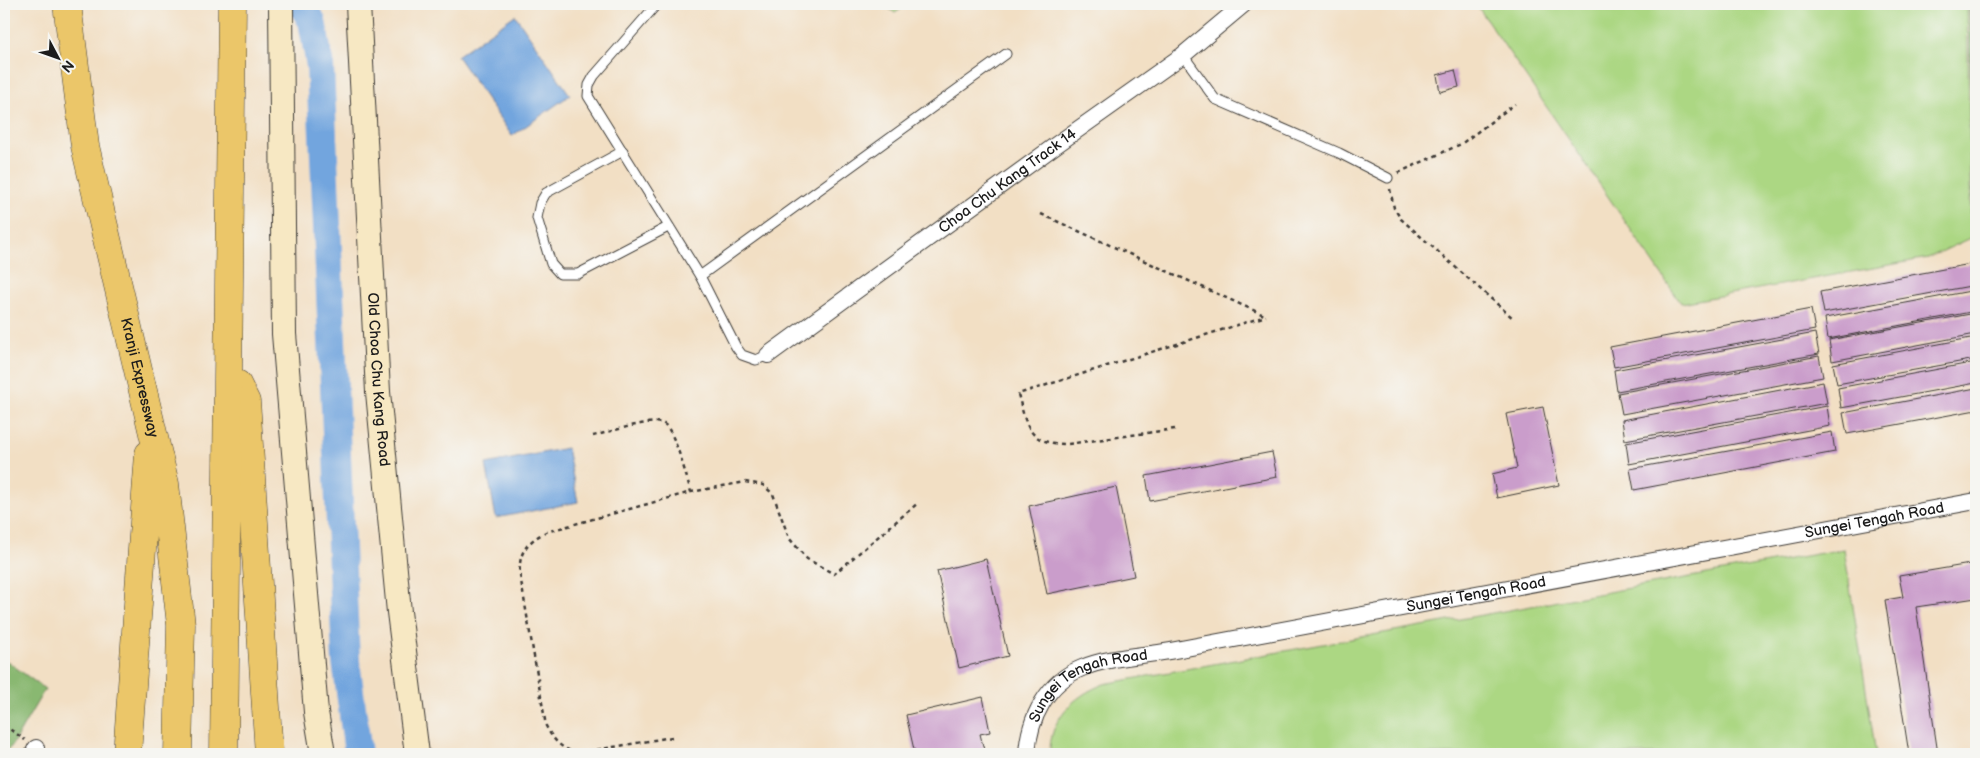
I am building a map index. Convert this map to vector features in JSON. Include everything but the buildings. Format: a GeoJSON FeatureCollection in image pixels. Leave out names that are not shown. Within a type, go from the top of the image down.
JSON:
{"type":"FeatureCollection","features":[{"type":"Feature","properties":{"kind":"highway","name":"Kranji Expressway"},"geometry":{"type":"LineString","coordinates":[[67,4],[84,146],[152,421],[165,484],[181,625],[178,754]]}},
{"type":"Feature","properties":{"kind":"highway"},"geometry":{"type":"LineString","coordinates":[[224,754],[232,4]]}},
{"type":"Feature","properties":{"kind":"highway"},"geometry":{"type":"LineString","coordinates":[[228,367],[241,391],[246,409],[269,754]]}},
{"type":"Feature","properties":{"kind":"highway"},"geometry":{"type":"LineString","coordinates":[[127,754],[152,421]]}},
{"type":"Feature","properties":{"kind":"main road"},"geometry":{"type":"LineString","coordinates":[[281,4],[284,334],[316,712],[323,754]]}},
{"type":"Feature","properties":{"kind":"main road","name":"Old Choa Chu Kang Road"},"geometry":{"type":"LineString","coordinates":[[358,4],[378,392],[399,612],[418,754]]}},
{"type":"Feature","properties":{"kind":"street","name":"Choa Chu Kang Track 14"},"geometry":{"type":"LineString","coordinates":[[768,355],[1056,144],[1183,55],[1244,4]]}},
{"type":"Feature","properties":{"kind":"street","name":"Sungei Tengah Road"},"geometry":{"type":"LineString","coordinates":[[1027,754],[1028,737],[1032,722],[1053,688],[1066,677],[1082,668],[1098,663],[1976,502]]}},
{"type":"Feature","properties":{"kind":"lane"},"geometry":{"type":"LineString","coordinates":[[657,4],[589,85],[588,96],[624,151],[668,227],[700,276],[736,347],[742,355],[756,360],[768,355]]}},
{"type":"Feature","properties":{"kind":"lane"},"geometry":{"type":"LineString","coordinates":[[700,276],[1006,54]]}},
{"type":"Feature","properties":{"kind":"lane"},"geometry":{"type":"LineString","coordinates":[[1183,55],[1215,99],[1339,153],[1388,178]]}},
{"type":"Feature","properties":{"kind":"lane"},"geometry":{"type":"LineString","coordinates":[[624,151],[546,193],[540,203],[538,218],[551,264],[560,274],[578,274],[668,227]]}},
{"type":"Feature","properties":{"kind":"path"},"geometry":{"type":"LineString","coordinates":[[1514,320],[1401,219],[1394,208],[1388,178],[1461,144],[1515,104]]}},
{"type":"Feature","properties":{"kind":"path"},"geometry":{"type":"LineString","coordinates":[[1042,214],[1266,316],[1018,394],[1026,424],[1037,438],[1051,444],[1068,444],[1175,429]]}},
{"type":"Feature","properties":{"kind":"path"},"geometry":{"type":"LineString","coordinates":[[593,436],[654,422],[664,424],[671,432],[691,492]]}},
{"type":"Feature","properties":{"kind":"path"},"geometry":{"type":"LineString","coordinates":[[672,737],[578,753],[569,751],[558,744],[550,735],[546,726],[519,561],[524,549],[533,538],[546,532],[691,492],[745,482],[763,485],[773,494],[789,538],[807,558],[834,574],[918,503]]}},
{"type":"Feature","properties":{"kind":"path"},"geometry":{"type":"LineString","coordinates":[[4,725],[18,736]]}},
{"type":"Feature","properties":{"kind":"green space"},"geometry":{"type":"Polygon","coordinates":[[[883,4],[909,4],[895,13],[883,4]]]}},
{"type":"Feature","properties":{"kind":"green space"},"geometry":{"type":"Polygon","coordinates":[[[1476,4],[1967,4],[1971,238],[1928,258],[1681,303],[1476,4]]]}},
{"type":"Feature","properties":{"kind":"green space"},"geometry":{"type":"Polygon","coordinates":[[[1969,4],[1976,4],[1976,233],[1973,235],[1969,4]]]}},
{"type":"Feature","properties":{"kind":"green space"},"geometry":{"type":"Polygon","coordinates":[[[1844,549],[1876,754],[1050,754],[1054,730],[1065,710],[1082,695],[1104,684],[1844,549]]]}},
{"type":"Feature","properties":{"kind":"green space"},"geometry":{"type":"Polygon","coordinates":[[[4,659],[45,689],[11,747],[4,752],[4,659]]]}},
{"type":"Feature","properties":{"kind":"water"},"geometry":{"type":"Polygon","coordinates":[[[515,15],[570,95],[512,136],[457,56],[515,15]]]}},
{"type":"Feature","properties":{"kind":"water"},"geometry":{"type":"Polygon","coordinates":[[[567,448],[578,502],[496,518],[486,464],[567,448]]]}},
{"type":"Feature","properties":{"kind":"waterway"},"geometry":{"type":"LineString","coordinates":[[301,4],[312,21],[320,66],[346,661],[358,754]]}}]}
